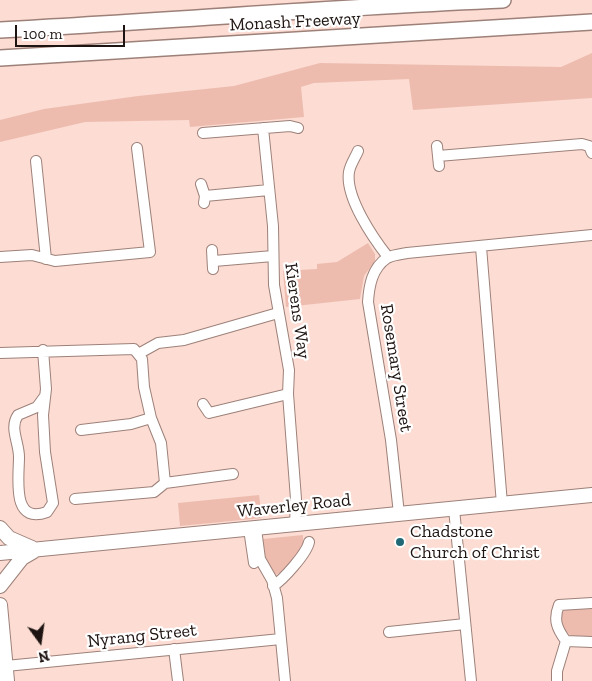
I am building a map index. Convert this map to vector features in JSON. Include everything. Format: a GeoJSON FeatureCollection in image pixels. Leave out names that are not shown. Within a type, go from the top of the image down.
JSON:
{"type":"FeatureCollection","features":[{"type":"Feature","properties":{"kind":"highway","name":"Monash Freeway"},"geometry":{"type":"LineString","coordinates":[[0,30],[158,22],[344,7],[503,0]]}},
{"type":"Feature","properties":{"kind":"highway","name":"Monash Freeway"},"geometry":{"type":"LineString","coordinates":[[0,58],[592,22]]}},
{"type":"Feature","properties":{"kind":"main road","name":"Waverley Road"},"geometry":{"type":"LineString","coordinates":[[0,553],[592,495]]}},
{"type":"Feature","properties":{"kind":"main road"},"geometry":{"type":"LineString","coordinates":[[0,528],[14,541],[36,550]]}},
{"type":"Feature","properties":{"kind":"main road"},"geometry":{"type":"LineString","coordinates":[[0,586],[22,558],[36,550]]}},
{"type":"Feature","properties":{"kind":"main road"},"geometry":{"type":"LineString","coordinates":[[0,605],[7,681]]}},
{"type":"Feature","properties":{"kind":"street"},"geometry":{"type":"LineString","coordinates":[[201,133],[290,126],[298,128]]}},
{"type":"Feature","properties":{"kind":"street","name":"Kierens Way"},"geometry":{"type":"LineString","coordinates":[[263,128],[278,313],[289,370],[288,394],[298,525]]}},
{"type":"Feature","properties":{"kind":"street"},"geometry":{"type":"LineString","coordinates":[[438,156],[578,144],[590,150]]}},
{"type":"Feature","properties":{"kind":"street"},"geometry":{"type":"LineString","coordinates":[[0,258],[32,255],[55,261],[125,253],[145,254],[150,252],[137,148]]}},
{"type":"Feature","properties":{"kind":"street"},"geometry":{"type":"LineString","coordinates":[[358,151],[349,173],[350,188],[359,212],[388,257],[407,253],[592,235]]}},
{"type":"Feature","properties":{"kind":"street"},"geometry":{"type":"LineString","coordinates":[[36,161],[46,259]]}},
{"type":"Feature","properties":{"kind":"street"},"geometry":{"type":"LineString","coordinates":[[201,184],[204,199],[269,190]]}},
{"type":"Feature","properties":{"kind":"street"},"geometry":{"type":"LineString","coordinates":[[481,247],[502,504]]}},
{"type":"Feature","properties":{"kind":"street"},"geometry":{"type":"LineString","coordinates":[[212,250],[214,265],[273,256]]}},
{"type":"Feature","properties":{"kind":"street","name":"Rosemary Street"},"geometry":{"type":"LineString","coordinates":[[388,257],[376,270],[369,284],[368,302],[391,440],[399,514]]}},
{"type":"Feature","properties":{"kind":"street"},"geometry":{"type":"LineString","coordinates":[[140,353],[158,343],[184,340],[278,313]]}},
{"type":"Feature","properties":{"kind":"street"},"geometry":{"type":"LineString","coordinates":[[0,353],[127,348],[134,349],[140,353],[152,418],[161,443],[165,483]]}},
{"type":"Feature","properties":{"kind":"street"},"geometry":{"type":"LineString","coordinates":[[43,350],[45,396],[43,415],[45,452],[53,503],[48,512],[33,515],[26,512],[21,502],[18,477],[19,455],[14,425],[18,415],[38,407],[45,396]]}},
{"type":"Feature","properties":{"kind":"street"},"geometry":{"type":"LineString","coordinates":[[203,404],[209,413],[288,394]]}},
{"type":"Feature","properties":{"kind":"street"},"geometry":{"type":"LineString","coordinates":[[81,430],[131,424],[152,418]]}},
{"type":"Feature","properties":{"kind":"street"},"geometry":{"type":"LineString","coordinates":[[75,500],[154,492],[165,483],[233,474]]}},
{"type":"Feature","properties":{"kind":"street"},"geometry":{"type":"LineString","coordinates":[[454,509],[471,681]]}},
{"type":"Feature","properties":{"kind":"street"},"geometry":{"type":"LineString","coordinates":[[252,529],[260,559],[272,580],[277,598],[285,681]]}},
{"type":"Feature","properties":{"kind":"street"},"geometry":{"type":"LineString","coordinates":[[273,586],[282,580],[306,549],[309,542]]}},
{"type":"Feature","properties":{"kind":"street"},"geometry":{"type":"LineString","coordinates":[[566,641],[557,628],[556,614],[559,605],[592,602]]}},
{"type":"Feature","properties":{"kind":"street"},"geometry":{"type":"LineString","coordinates":[[389,632],[465,624]]}},
{"type":"Feature","properties":{"kind":"street","name":"Nyrang Street"},"geometry":{"type":"LineString","coordinates":[[6,666],[281,639]]}},
{"type":"Feature","properties":{"kind":"street"},"geometry":{"type":"LineString","coordinates":[[566,641],[592,642]]}},
{"type":"Feature","properties":{"kind":"street"},"geometry":{"type":"LineString","coordinates":[[557,681],[557,671],[566,641]]}},
{"type":"Feature","properties":{"kind":"street"},"geometry":{"type":"LineString","coordinates":[[174,649],[178,681]]}},
{"type":"Feature","properties":{"kind":"shaded area"},"geometry":{"type":"Polygon","coordinates":[[[592,53],[592,98],[413,110],[409,79],[314,83],[301,87],[304,117],[190,127],[189,120],[85,122],[0,142],[0,120],[44,109],[138,96],[234,86],[320,63],[561,67],[592,53]]]}},
{"type":"Feature","properties":{"kind":"shaded area"},"geometry":{"type":"Polygon","coordinates":[[[368,243],[375,254],[375,261],[364,276],[360,299],[286,307],[283,271],[317,269],[317,264],[337,262],[368,243]]]}},
{"type":"Feature","properties":{"kind":"shaded area"},"geometry":{"type":"Polygon","coordinates":[[[259,495],[262,518],[180,526],[178,503],[259,495]]]}},
{"type":"Feature","properties":{"kind":"shaded area"},"geometry":{"type":"Polygon","coordinates":[[[303,535],[303,546],[284,571],[275,575],[267,569],[263,539],[303,535]]]}},
{"type":"Feature","properties":{"kind":"shaded area"},"geometry":{"type":"Polygon","coordinates":[[[592,607],[592,638],[573,638],[562,627],[562,612],[569,608],[592,607]]]}},
{"type":"Feature","properties":{"kind":"place","name":"Chadstone Church of Christ"},"geometry":{"type":"Point","coordinates":[400,542]}}]}
